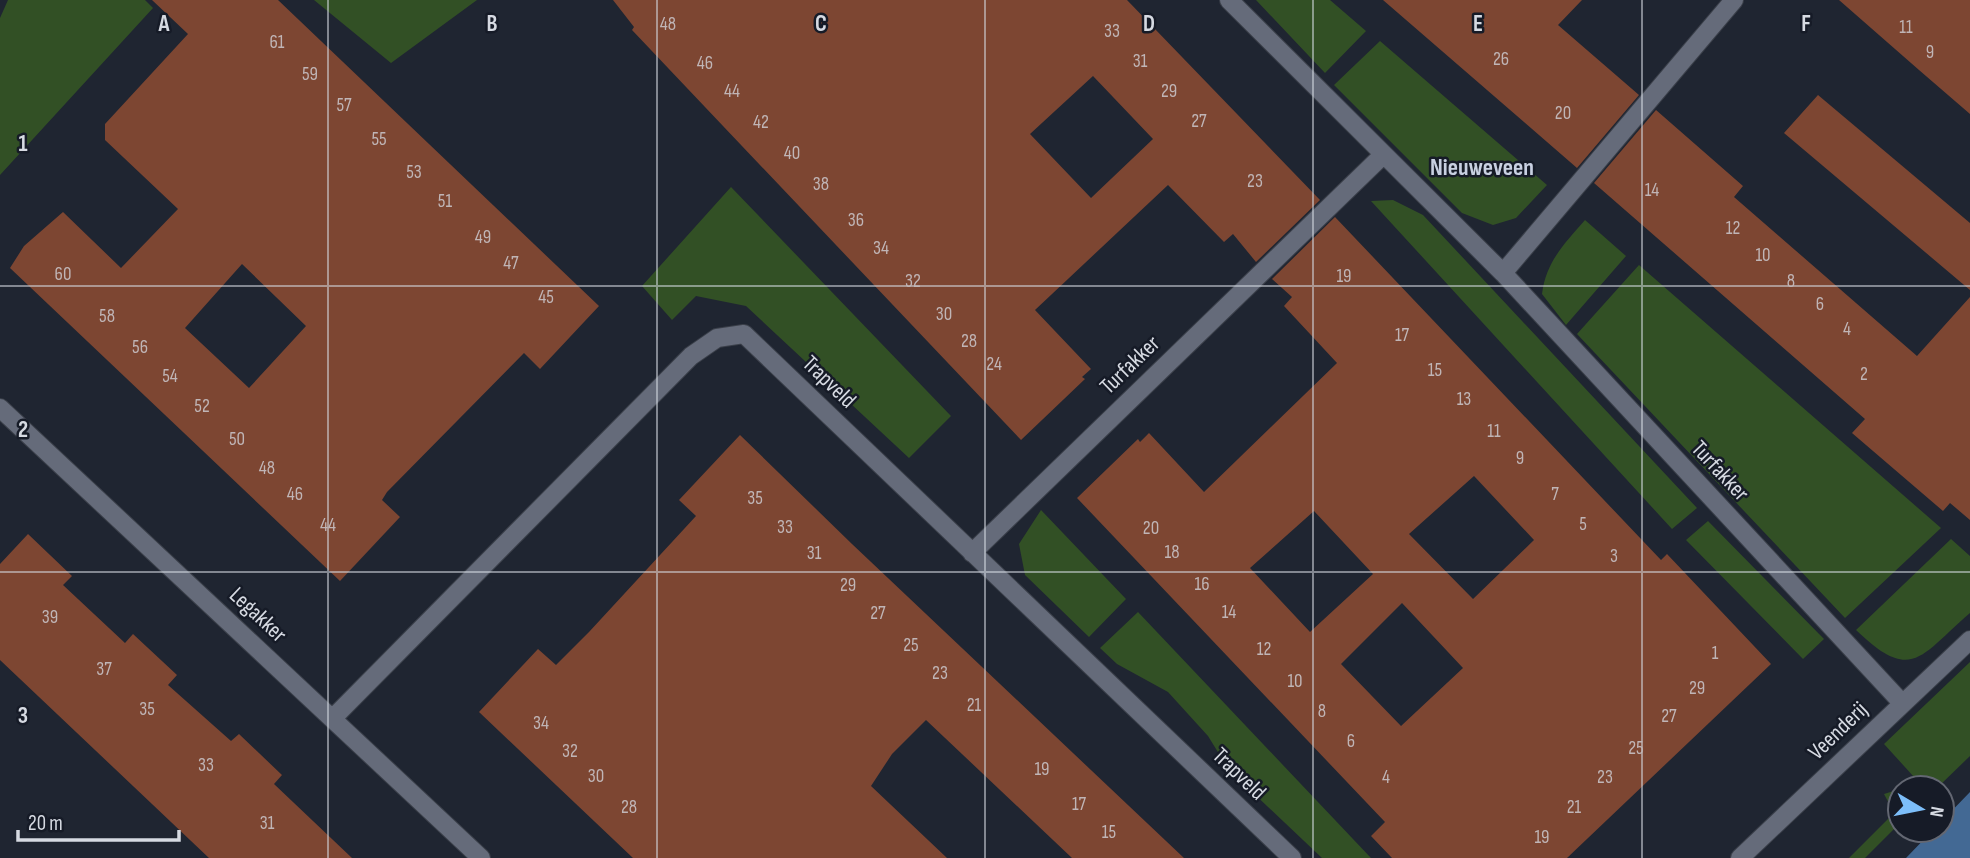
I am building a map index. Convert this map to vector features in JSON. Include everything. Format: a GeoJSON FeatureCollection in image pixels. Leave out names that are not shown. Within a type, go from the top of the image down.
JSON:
{"type":"FeatureCollection","features":[{"type":"Feature","properties":{"kind":"street","name":"Turfakker"},"geometry":{"type":"LineString","coordinates":[[1229,0],[1503,273],[1902,703]]}},
{"type":"Feature","properties":{"kind":"street"},"geometry":{"type":"LineString","coordinates":[[1503,273],[1734,0]]}},
{"type":"Feature","properties":{"kind":"street","name":"Turfakker"},"geometry":{"type":"LineString","coordinates":[[972,553],[1383,155]]}},
{"type":"Feature","properties":{"kind":"street","name":"Trapveld"},"geometry":{"type":"LineString","coordinates":[[333,718],[691,356],[717,338],[744,334],[1292,858]]}},
{"type":"Feature","properties":{"kind":"street","name":"Legakker"},"geometry":{"type":"LineString","coordinates":[[0,408],[481,858]]}},
{"type":"Feature","properties":{"kind":"street","name":"Veenderij"},"geometry":{"type":"LineString","coordinates":[[1740,858],[1970,640]]}},
{"type":"Feature","properties":{"kind":"green space"},"geometry":{"type":"Polygon","coordinates":[[[8,0],[145,0],[153,8],[0,175],[0,18],[8,0]]]}},
{"type":"Feature","properties":{"kind":"green space"},"geometry":{"type":"Polygon","coordinates":[[[314,0],[477,0],[391,63],[314,0]]]}},
{"type":"Feature","properties":{"kind":"green space"},"geometry":{"type":"Polygon","coordinates":[[[1256,0],[1330,0],[1366,31],[1325,73],[1256,0]]]}},
{"type":"Feature","properties":{"kind":"green space"},"geometry":{"type":"Polygon","coordinates":[[[1380,41],[1547,185],[1516,218],[1493,225],[1462,213],[1334,85],[1380,41]]]}},
{"type":"Feature","properties":{"kind":"green space"},"geometry":{"type":"Polygon","coordinates":[[[731,187],[951,416],[909,458],[746,306],[696,296],[672,320],[642,286],[731,187]]]}},
{"type":"Feature","properties":{"kind":"green space"},"geometry":{"type":"Polygon","coordinates":[[[1393,200],[1423,215],[1697,508],[1672,529],[1371,201],[1393,200]]]}},
{"type":"Feature","properties":{"kind":"green space"},"geometry":{"type":"Polygon","coordinates":[[[1585,220],[1626,256],[1566,325],[1542,294],[1552,263],[1585,220]]]}},
{"type":"Feature","properties":{"kind":"green space"},"geometry":{"type":"Polygon","coordinates":[[[1639,265],[1941,528],[1845,618],[1577,334],[1639,265]]]}},
{"type":"Feature","properties":{"kind":"green space"},"geometry":{"type":"Polygon","coordinates":[[[1041,510],[1126,599],[1089,637],[1025,575],[1019,544],[1041,510]]]}},
{"type":"Feature","properties":{"kind":"green space"},"geometry":{"type":"Polygon","coordinates":[[[1708,521],[1824,639],[1803,659],[1686,540],[1708,521]]]}},
{"type":"Feature","properties":{"kind":"green space"},"geometry":{"type":"Polygon","coordinates":[[[1951,539],[1970,556],[1970,613],[1927,652],[1915,658],[1903,660],[1875,647],[1856,630],[1951,539]]]}},
{"type":"Feature","properties":{"kind":"green space"},"geometry":{"type":"Polygon","coordinates":[[[1138,612],[1371,858],[1322,858],[1229,770],[1208,736],[1168,692],[1117,664],[1100,648],[1138,612]]]}},
{"type":"Feature","properties":{"kind":"green space"},"geometry":{"type":"Polygon","coordinates":[[[1970,662],[1970,756],[1951,774],[1911,774],[1884,744],[1970,662]]]}},
{"type":"Feature","properties":{"kind":"green space"},"geometry":{"type":"Polygon","coordinates":[[[1886,821],[1886,837],[1865,858],[1849,858],[1886,821]]]}},
{"type":"Feature","properties":{"kind":"water"},"geometry":{"type":"Polygon","coordinates":[[[1970,792],[1970,858],[1906,858],[1920,844],[1956,844],[1956,806],[1970,792]]]}},
{"type":"Feature","properties":{"kind":"building"},"geometry":{"type":"Polygon","coordinates":[[[152,0],[278,0],[599,306],[540,369],[524,353],[387,492],[382,500],[400,517],[340,581],[10,268],[24,246],[63,212],[121,268],[178,209],[105,140],[105,124],[188,34],[152,0]],[[242,264],[185,328],[249,388],[306,326],[242,264]]]}},
{"type":"Feature","properties":{"kind":"building"},"geometry":{"type":"Polygon","coordinates":[[[613,0],[1127,0],[1320,200],[1256,262],[1233,234],[1224,242],[1168,185],[1035,310],[1091,369],[1082,377],[1085,379],[1021,440],[632,30],[634,27],[613,0]],[[1093,76],[1030,134],[1091,198],[1153,139],[1093,76]]]}},
{"type":"Feature","properties":{"kind":"building"},"geometry":{"type":"Polygon","coordinates":[[[1383,0],[1582,0],[1558,25],[1639,95],[1577,168],[1383,0]]]}},
{"type":"Feature","properties":{"kind":"building"},"geometry":{"type":"Polygon","coordinates":[[[1839,0],[1970,0],[1970,114],[1919,70],[1839,0]]]}},
{"type":"Feature","properties":{"kind":"building"},"geometry":{"type":"Polygon","coordinates":[[[1818,95],[1970,223],[1970,290],[1784,133],[1818,95]]]}},
{"type":"Feature","properties":{"kind":"building"},"geometry":{"type":"Polygon","coordinates":[[[1656,110],[1743,186],[1734,197],[1917,356],[1970,297],[1970,520],[1950,503],[1943,511],[1852,433],[1865,419],[1594,183],[1656,110]]]}},
{"type":"Feature","properties":{"kind":"building"},"geometry":{"type":"Polygon","coordinates":[[[1335,217],[1661,560],[1667,554],[1771,664],[1567,858],[1392,858],[1371,836],[1385,822],[1077,498],[1138,439],[1140,442],[1149,433],[1204,492],[1337,363],[1284,306],[1292,297],[1272,279],[1335,217]],[[1474,476],[1409,534],[1473,599],[1534,540],[1474,476]],[[1314,511],[1250,568],[1310,632],[1373,574],[1314,511]],[[1402,603],[1341,664],[1401,726],[1463,668],[1402,603]]]}},
{"type":"Feature","properties":{"kind":"building"},"geometry":{"type":"Polygon","coordinates":[[[740,435],[1184,858],[1072,858],[926,720],[892,754],[871,786],[947,858],[633,858],[479,712],[538,649],[556,665],[589,632],[696,516],[679,500],[740,435]]]}},
{"type":"Feature","properties":{"kind":"building"},"geometry":{"type":"Polygon","coordinates":[[[28,534],[72,576],[63,585],[125,643],[133,634],[177,675],[168,685],[231,741],[239,734],[282,775],[274,784],[352,858],[209,858],[0,660],[0,564],[28,534]]]}},
{"type":"Feature","properties":{"kind":"district","name":"Nieuweveen"},"geometry":{"type":"Point","coordinates":[1482,167]}}]}
